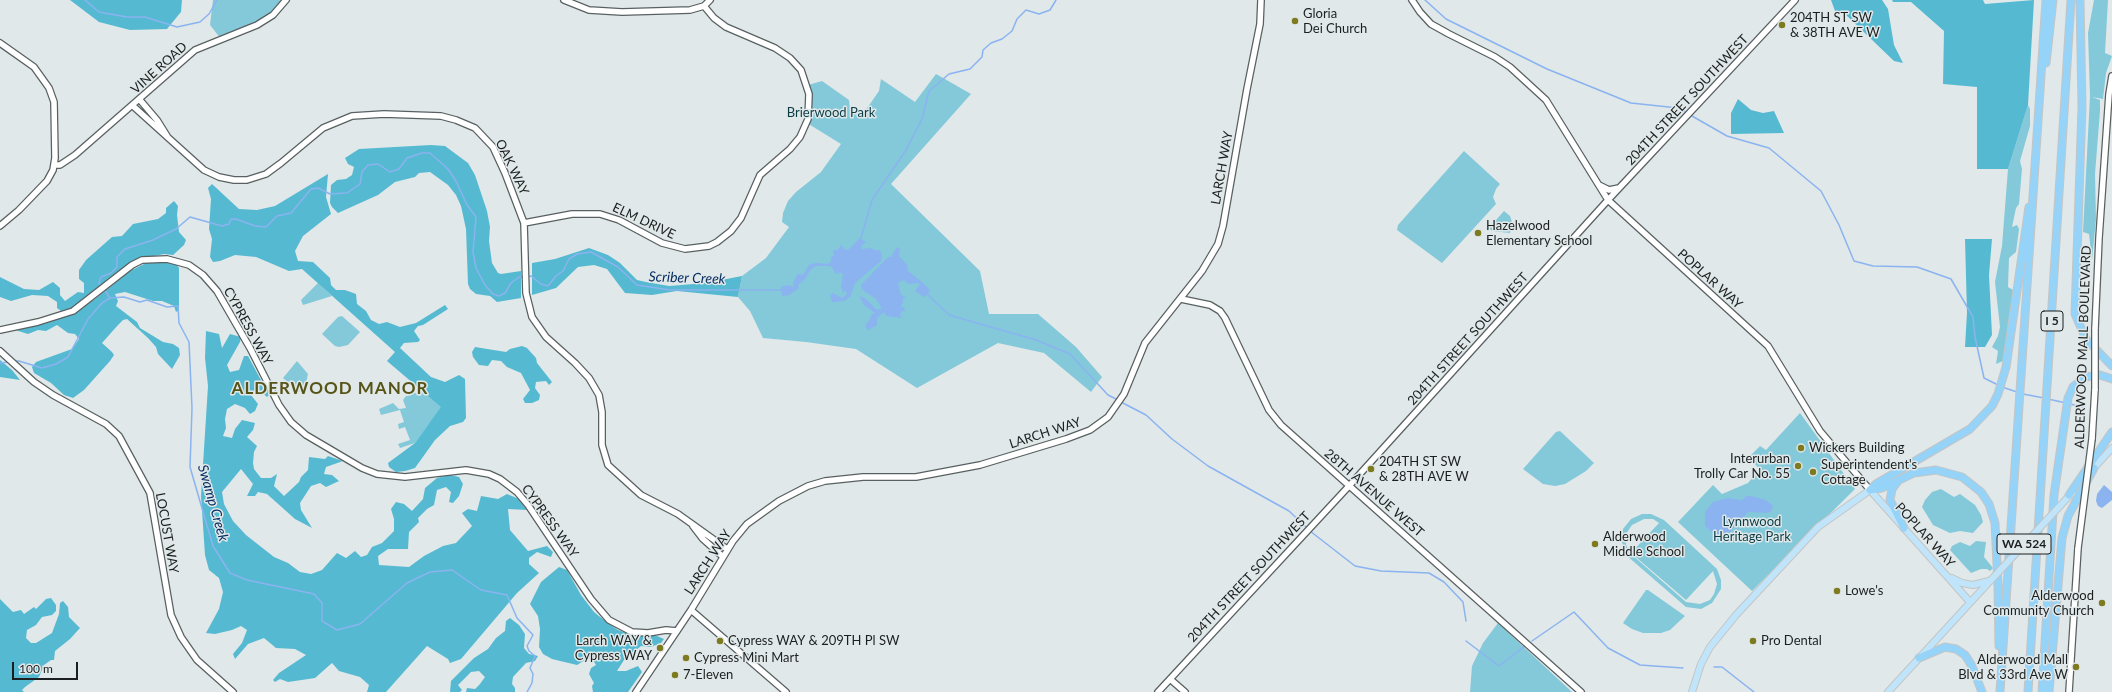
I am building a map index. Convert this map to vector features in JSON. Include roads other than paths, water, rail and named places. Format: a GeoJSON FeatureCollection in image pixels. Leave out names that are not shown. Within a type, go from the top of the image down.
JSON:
{"type":"FeatureCollection","features":[{"type":"Feature","properties":{"kind":"highway","name":"I 5"},"geometry":{"type":"LineString","coordinates":[[2000,690],[2046,0]]}},
{"type":"Feature","properties":{"kind":"highway"},"geometry":{"type":"LineString","coordinates":[[1870,490],[1876,484],[1970,429],[1984,416],[1998,394],[2008,352],[2036,164],[2053,0]]}},
{"type":"Feature","properties":{"kind":"highway","name":"I 5"},"geometry":{"type":"LineString","coordinates":[[2028,692],[2072,0]]}},
{"type":"Feature","properties":{"kind":"highway"},"geometry":{"type":"LineString","coordinates":[[2080,0],[2082,114],[2075,314],[2086,339],[2112,366]]}},
{"type":"Feature","properties":{"kind":"highway"},"geometry":{"type":"LineString","coordinates":[[2042,692],[2054,495],[2068,398],[2073,387],[2085,377],[2097,375],[2112,379]]}},
{"type":"Feature","properties":{"kind":"highway"},"geometry":{"type":"LineString","coordinates":[[2070,495],[2112,432]]}},
{"type":"Feature","properties":{"kind":"highway"},"geometry":{"type":"LineString","coordinates":[[2049,692],[2062,538],[2071,511],[2094,468]]}},
{"type":"Feature","properties":{"kind":"highway"},"geometry":{"type":"LineString","coordinates":[[1870,490],[1882,488],[1914,473],[1936,470],[1955,473],[1976,487],[1989,504],[1995,523],[1996,538],[2000,690]]}},
{"type":"Feature","properties":{"kind":"highway"},"geometry":{"type":"LineString","coordinates":[[1900,480],[1892,489],[1890,500],[1904,528]]}},
{"type":"Feature","properties":{"kind":"highway"},"geometry":{"type":"LineString","coordinates":[[1919,658],[1945,647],[1956,649],[1968,660],[1982,692]]}},
{"type":"Feature","properties":{"kind":"main road","name":"WA 524"},"geometry":{"type":"LineString","coordinates":[[1888,692],[2112,448]]}},
{"type":"Feature","properties":{"kind":"main road","name":"POPLAR WAY"},"geometry":{"type":"LineString","coordinates":[[1870,490],[1970,602]]}},
{"type":"Feature","properties":{"kind":"main road"},"geometry":{"type":"LineString","coordinates":[[1692,692],[1701,664],[1710,647],[1736,615],[1818,527],[1870,490]]}},
{"type":"Feature","properties":{"kind":"main road"},"geometry":{"type":"LineString","coordinates":[[1946,574],[1962,583],[1973,585],[1991,580]]}},
{"type":"Feature","properties":{"kind":"street","name":"VINE ROAD"},"geometry":{"type":"LineString","coordinates":[[54,165],[60,165],[75,155],[140,100],[195,50],[257,26],[273,16],[286,0]]}},
{"type":"Feature","properties":{"kind":"street"},"geometry":{"type":"LineString","coordinates":[[564,0],[589,10],[601,12],[690,10],[704,6],[710,0]]}},
{"type":"Feature","properties":{"kind":"street","name":"LARCH WAY"},"geometry":{"type":"LineString","coordinates":[[636,692],[691,610],[722,556],[747,524],[763,511],[808,486],[837,479],[916,477],[980,465],[1066,439],[1090,430],[1108,417],[1117,406],[1145,344],[1181,299],[1212,255],[1223,226],[1260,24],[1261,0]]}},
{"type":"Feature","properties":{"kind":"street","name":"POPLAR WAY"},"geometry":{"type":"LineString","coordinates":[[1412,0],[1431,24],[1495,57],[1536,90],[1554,111],[1608,200],[1768,346],[1820,431],[1870,490]]}},
{"type":"Feature","properties":{"kind":"street","name":"204TH STREET SOUTHWEST"},"geometry":{"type":"LineString","coordinates":[[1158,692],[1349,486],[1608,200],[1795,0]]}},
{"type":"Feature","properties":{"kind":"street","name":"ELM DRIVE"},"geometry":{"type":"LineString","coordinates":[[524,223],[572,214],[600,214],[619,220],[662,243],[685,249],[709,246],[717,242],[731,231],[741,218],[760,175],[790,149],[800,137],[809,116],[809,94],[801,70],[790,58],[774,48],[726,27],[714,18],[704,6]]}},
{"type":"Feature","properties":{"kind":"street"},"geometry":{"type":"LineString","coordinates":[[0,43],[34,67],[49,88],[54,102],[54,165],[50,176],[19,210],[0,226]]}},
{"type":"Feature","properties":{"kind":"street","name":"ALDERWOOD MALL BOULEVARD"},"geometry":{"type":"LineString","coordinates":[[2069,692],[2078,548],[2092,439],[2095,389],[2095,329],[2098,250],[2112,76]]}},
{"type":"Feature","properties":{"kind":"street","name":"OAK WAY"},"geometry":{"type":"LineString","coordinates":[[140,100],[157,120],[169,139]]}},
{"type":"Feature","properties":{"kind":"street","name":"OAK WAY"},"geometry":{"type":"LineString","coordinates":[[133,106],[204,170],[219,177],[240,180],[259,177],[274,169],[323,128],[352,116],[384,114],[441,116],[456,120],[475,128],[493,147],[505,173],[524,223],[528,305],[536,324],[546,337],[575,362],[596,387],[602,412],[602,445],[608,465],[641,495],[672,510],[707,533],[727,549]]}},
{"type":"Feature","properties":{"kind":"street"},"geometry":{"type":"LineString","coordinates":[[1598,184],[1609,190],[1620,188]]}},
{"type":"Feature","properties":{"kind":"street","name":"CYPRESS WAY"},"geometry":{"type":"LineString","coordinates":[[0,330],[66,314],[78,308],[93,297],[132,265],[150,258],[175,260],[197,270],[217,291],[250,348],[279,405],[291,422],[306,435],[362,468],[383,475],[405,477],[466,470],[489,474],[500,479],[517,492],[528,505],[591,599],[609,620],[632,632],[648,633],[671,630],[677,631]]}},
{"type":"Feature","properties":{"kind":"street","name":"28TH AVENUE WEST"},"geometry":{"type":"LineString","coordinates":[[1181,299],[1200,302],[1220,311],[1234,335],[1253,377],[1274,417],[1294,437],[1581,692]]}},
{"type":"Feature","properties":{"kind":"street","name":"LOCUST WAY"},"geometry":{"type":"LineString","coordinates":[[0,351],[21,370],[53,395],[106,424],[119,436],[150,493],[171,615],[181,637],[197,660],[233,692]]}},
{"type":"Feature","properties":{"kind":"street"},"geometry":{"type":"LineString","coordinates":[[692,524],[703,540],[722,556]]}},
{"type":"Feature","properties":{"kind":"street"},"geometry":{"type":"LineString","coordinates":[[691,610],[786,692]]}},
{"type":"Feature","properties":{"kind":"street"},"geometry":{"type":"LineString","coordinates":[[1170,679],[1185,692]]}},
{"type":"Feature","properties":{"kind":"waterway"},"geometry":{"type":"LineString","coordinates":[[85,0],[99,12],[127,17],[145,17],[177,27],[200,22],[209,14],[217,0]]}},
{"type":"Feature","properties":{"kind":"waterway","name":"Scriber Creek"},"geometry":{"type":"LineString","coordinates":[[861,238],[872,200],[906,150],[922,119],[929,91],[949,74],[970,69],[982,57],[983,50],[991,43],[1002,39],[1012,31],[1017,19],[1026,10],[1039,14],[1050,10],[1056,0]]}},
{"type":"Feature","properties":{"kind":"waterway"},"geometry":{"type":"LineString","coordinates":[[1425,0],[1446,19],[1547,69],[1631,103],[1678,108],[1727,136],[1769,148],[1821,191],[1839,225],[1854,261],[1873,266],[1917,267],[1951,279],[1973,317],[1975,337],[1984,378],[1998,385]]}},
{"type":"Feature","properties":{"kind":"waterway","name":"Scriber Creek"},"geometry":{"type":"LineString","coordinates":[[101,286],[99,283],[101,277],[111,273],[117,267],[117,257],[125,249],[153,240],[176,229],[190,217],[222,226],[229,224],[231,219],[236,219],[255,226],[266,227],[277,216],[291,213],[311,189],[318,188],[330,194],[347,193],[360,184],[362,172],[368,165],[378,164],[390,172],[399,169],[407,158],[422,153],[430,153],[448,169],[456,181],[467,205],[476,217],[473,252],[476,268],[485,285],[493,294],[499,296],[505,293],[511,283],[519,277],[524,277]]}},
{"type":"Feature","properties":{"kind":"waterway","name":"Scriber Creek"},"geometry":{"type":"LineString","coordinates":[[527,277],[531,276],[541,284],[548,286],[556,276],[563,271],[569,259],[577,254],[591,252],[618,267],[637,285],[670,290],[783,290]]}},
{"type":"Feature","properties":{"kind":"waterway","name":"Scriber Creek"},"geometry":{"type":"LineString","coordinates":[[104,289],[110,298]]}},
{"type":"Feature","properties":{"kind":"waterway"},"geometry":{"type":"LineString","coordinates":[[927,294],[949,315],[1036,340],[1070,354],[1108,395],[1118,400]]}},
{"type":"Feature","properties":{"kind":"waterway","name":"Swamp Creek"},"geometry":{"type":"LineString","coordinates":[[13,361],[19,361],[42,368],[56,364],[68,357],[88,319],[102,303],[110,298],[124,297],[140,302],[147,300],[167,307],[178,306],[179,323],[189,342],[192,408],[190,467],[213,546],[230,573],[247,580],[314,594],[322,603],[322,621],[337,630],[360,624],[407,583],[430,572],[452,570],[481,590],[507,595],[517,618],[533,635],[527,646],[529,651],[535,656],[530,668],[533,674],[532,683],[527,692]]}},
{"type":"Feature","properties":{"kind":"waterway","name":"Swamp Creek"},"geometry":{"type":"LineString","coordinates":[[0,363],[10,362]]}},
{"type":"Feature","properties":{"kind":"waterway"},"geometry":{"type":"LineString","coordinates":[[2002,387],[2017,392]]}},
{"type":"Feature","properties":{"kind":"waterway"},"geometry":{"type":"LineString","coordinates":[[2023,394],[2044,398]]}},
{"type":"Feature","properties":{"kind":"waterway"},"geometry":{"type":"LineString","coordinates":[[2048,399],[2066,403]]}},
{"type":"Feature","properties":{"kind":"waterway"},"geometry":{"type":"LineString","coordinates":[[1121,402],[1146,415],[1172,439],[1208,466],[1289,511],[1307,528]]}},
{"type":"Feature","properties":{"kind":"waterway"},"geometry":{"type":"LineString","coordinates":[[2070,404],[2083,407]]}},
{"type":"Feature","properties":{"kind":"waterway"},"geometry":{"type":"LineString","coordinates":[[1310,531],[1355,566],[1381,571],[1429,573],[1444,582],[1463,602],[1466,621]]}},
{"type":"Feature","properties":{"kind":"waterway"},"geometry":{"type":"LineString","coordinates":[[1532,641],[1574,612],[1608,648],[1640,665],[1683,668]]}},
{"type":"Feature","properties":{"kind":"waterway"},"geometry":{"type":"LineString","coordinates":[[1466,641],[1499,666],[1525,646]]}},
{"type":"Feature","properties":{"kind":"waterway"},"geometry":{"type":"LineString","coordinates":[[1714,667],[1722,667],[1754,692]]}},
{"type":"Feature","properties":{"kind":"place","name":"Gloria Dei Church"},"geometry":{"type":"Point","coordinates":[1295,21]}},
{"type":"Feature","properties":{"kind":"place","name":"204TH ST SW & 38TH AVE W"},"geometry":{"type":"Point","coordinates":[1782,25]}},
{"type":"Feature","properties":{"kind":"place","name":"Hazelwood Elementary School"},"geometry":{"type":"Point","coordinates":[1478,233]}},
{"type":"Feature","properties":{"kind":"place","name":"Wickers Building"},"geometry":{"type":"Point","coordinates":[1801,448]}},
{"type":"Feature","properties":{"kind":"place","name":"Interurban Trolly Car No. 55"},"geometry":{"type":"Point","coordinates":[1798,466]}},
{"type":"Feature","properties":{"kind":"place","name":"204TH ST SW & 28TH AVE W"},"geometry":{"type":"Point","coordinates":[1371,469]}},
{"type":"Feature","properties":{"kind":"place","name":"Superintendent's Cottage"},"geometry":{"type":"Point","coordinates":[1813,472]}},
{"type":"Feature","properties":{"kind":"place","name":"Alderwood Middle School"},"geometry":{"type":"Point","coordinates":[1595,544]}},
{"type":"Feature","properties":{"kind":"place","name":"Lowe's"},"geometry":{"type":"Point","coordinates":[1837,591]}},
{"type":"Feature","properties":{"kind":"place","name":"Alderwood Community Church"},"geometry":{"type":"Point","coordinates":[2102,603]}},
{"type":"Feature","properties":{"kind":"place","name":"Cypress WAY & 209TH Pl SW"},"geometry":{"type":"Point","coordinates":[720,641]}},
{"type":"Feature","properties":{"kind":"place","name":"Pro Dental"},"geometry":{"type":"Point","coordinates":[1753,641]}},
{"type":"Feature","properties":{"kind":"place","name":"Larch WAY & Cypress WAY"},"geometry":{"type":"Point","coordinates":[660,648]}},
{"type":"Feature","properties":{"kind":"place","name":"Cypress Mini Mart"},"geometry":{"type":"Point","coordinates":[686,658]}},
{"type":"Feature","properties":{"kind":"place","name":"Alderwood Mall Blvd & 33rd Ave W"},"geometry":{"type":"Point","coordinates":[2076,667]}},
{"type":"Feature","properties":{"kind":"place","name":"7-Eleven"},"geometry":{"type":"Point","coordinates":[675,675]}},
{"type":"Feature","properties":{"kind":"district","name":"ALDERWOOD MANOR"},"geometry":{"type":"Point","coordinates":[330,389]}},
{"type":"Feature","properties":{"kind":"park label","name":"Brierwood Park"},"geometry":{"type":"Point","coordinates":[831,113]}},
{"type":"Feature","properties":{"kind":"park label","name":"Lynnwood Heritage Park"},"geometry":{"type":"Point","coordinates":[1752,530]}}]}
